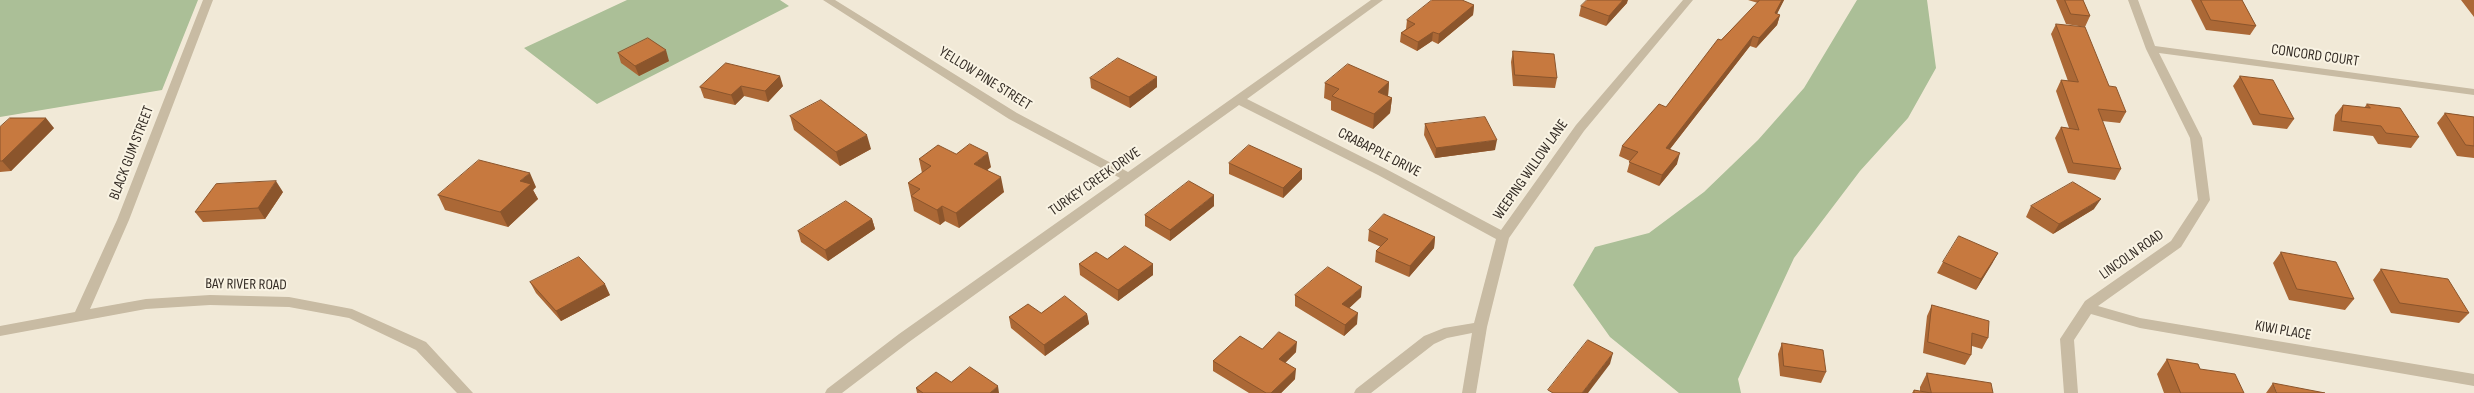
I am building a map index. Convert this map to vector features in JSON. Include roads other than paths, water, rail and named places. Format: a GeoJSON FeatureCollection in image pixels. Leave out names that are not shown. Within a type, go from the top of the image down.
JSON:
{"type":"FeatureCollection","features":[{"type":"Feature","properties":{"kind":"street","name":"BLACK GUM STREET"},"geometry":{"type":"LineString","coordinates":[[80,316],[123,220],[208,0]]}},
{"type":"Feature","properties":{"kind":"street","name":"YELLOW PINE STREET"},"geometry":{"type":"LineString","coordinates":[[828,0],[1013,116],[1129,178]]}},
{"type":"Feature","properties":{"kind":"street","name":"TURKEY CREEK DRIVE"},"geometry":{"type":"LineString","coordinates":[[832,393],[904,338],[1378,0]]}},
{"type":"Feature","properties":{"kind":"street","name":"WEEPING WILLOW LANE"},"geometry":{"type":"LineString","coordinates":[[1469,393],[1480,327],[1503,237],[1580,128],[1688,0]]}},
{"type":"Feature","properties":{"kind":"street","name":"LINCOLN ROAD"},"geometry":{"type":"LineString","coordinates":[[2071,393],[2067,339],[2088,308],[2132,274],[2176,244],[2204,200],[2196,138],[2151,49],[2133,0]]}},
{"type":"Feature","properties":{"kind":"street","name":"CONCORD COURT"},"geometry":{"type":"LineString","coordinates":[[2151,49],[2474,92]]}},
{"type":"Feature","properties":{"kind":"street","name":"CRABAPPLE DRIVE"},"geometry":{"type":"LineString","coordinates":[[1239,100],[1382,172],[1503,237]]}},
{"type":"Feature","properties":{"kind":"street","name":"BAY RIVER ROAD"},"geometry":{"type":"LineString","coordinates":[[0,330],[146,304],[210,300],[289,302],[321,306],[352,314],[421,346],[466,393]]}},
{"type":"Feature","properties":{"kind":"street","name":"KIWI PLACE"},"geometry":{"type":"LineString","coordinates":[[2088,308],[2140,322],[2474,380]]}},
{"type":"Feature","properties":{"kind":"street"},"geometry":{"type":"LineString","coordinates":[[1361,393],[1429,340],[1444,333],[1480,327]]}}]}
